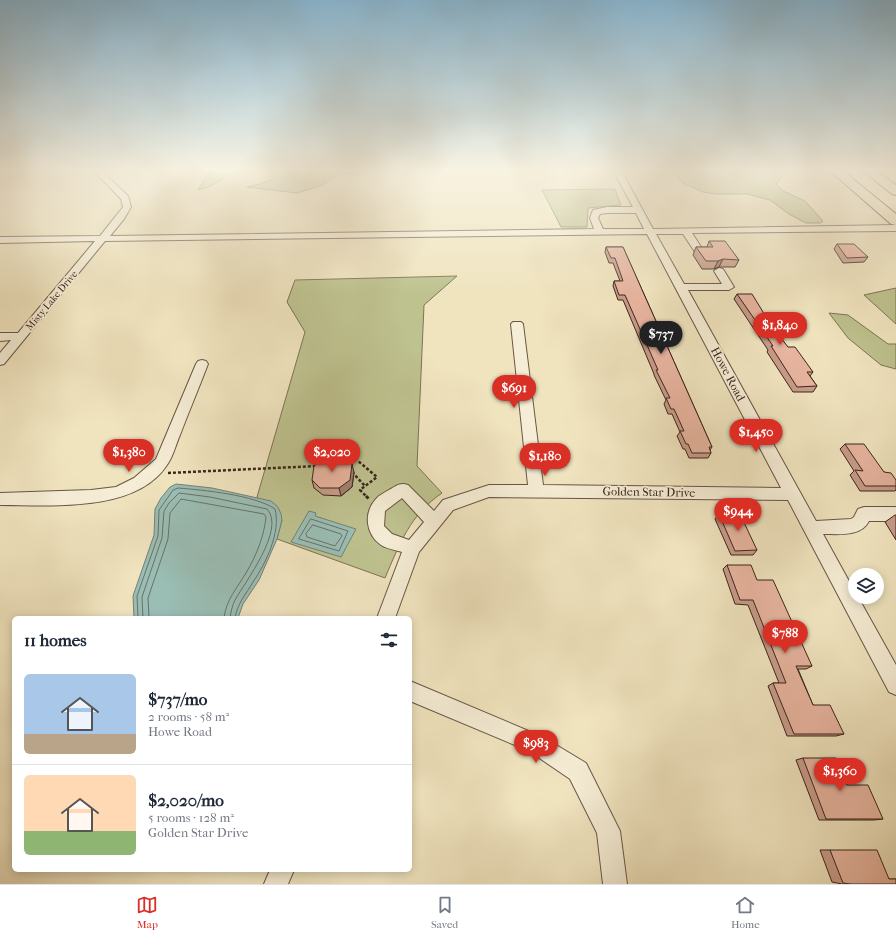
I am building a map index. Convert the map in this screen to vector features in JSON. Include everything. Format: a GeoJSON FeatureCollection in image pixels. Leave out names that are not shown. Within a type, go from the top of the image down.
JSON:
{"type":"FeatureCollection","features":[{"type":"Feature","properties":{"kind":"highway"},"geometry":{"type":"LineString","coordinates":[[884,211],[896,221]]}},
{"type":"Feature","properties":{"kind":"street","name":"Misty Lake Drive"},"geometry":{"type":"LineString","coordinates":[[0,362],[124,211]]}},
{"type":"Feature","properties":{"kind":"street"},"geometry":{"type":"LineString","coordinates":[[600,211],[596,212],[594,218],[600,232]]}},
{"type":"Feature","properties":{"kind":"street","name":"Howe Road"},"geometry":{"type":"LineString","coordinates":[[639,211],[721,360],[791,494],[812,528],[896,685]]}},
{"type":"Feature","properties":{"kind":"street"},"geometry":{"type":"LineString","coordinates":[[0,240],[896,228]]}},
{"type":"Feature","properties":{"kind":"street"},"geometry":{"type":"LineString","coordinates":[[685,230],[698,250]]}},
{"type":"Feature","properties":{"kind":"street"},"geometry":{"type":"LineString","coordinates":[[680,287],[729,287],[719,271]]}},
{"type":"Feature","properties":{"kind":"street"},"geometry":{"type":"LineString","coordinates":[[516,324],[536,491]]}},
{"type":"Feature","properties":{"kind":"street"},"geometry":{"type":"LineString","coordinates":[[0,337],[21,336]]}},
{"type":"Feature","properties":{"kind":"street"},"geometry":{"type":"LineString","coordinates":[[0,499],[99,497],[118,493],[135,485],[152,474],[162,462],[202,364]]}},
{"type":"Feature","properties":{"kind":"street"},"geometry":{"type":"LineString","coordinates":[[412,548],[387,540],[376,529],[375,516],[378,506],[403,489],[434,522]]}},
{"type":"Feature","properties":{"kind":"street","name":"Golden Star Drive"},"geometry":{"type":"LineString","coordinates":[[387,616],[412,548],[448,505],[490,491],[791,494]]}},
{"type":"Feature","properties":{"kind":"street"},"geometry":{"type":"LineString","coordinates":[[812,528],[854,526],[860,522],[864,514],[896,514]]}},
{"type":"Feature","properties":{"kind":"street"},"geometry":{"type":"LineString","coordinates":[[412,692],[536,744],[578,771],[608,831],[615,884]]}},
{"type":"Feature","properties":{"kind":"street"},"geometry":{"type":"LineString","coordinates":[[276,884],[281,872]]}},
{"type":"Feature","properties":{"kind":"path"},"geometry":{"type":"LineString","coordinates":[[337,460],[345,450],[377,477],[360,490],[368,499],[378,506]]}},
{"type":"Feature","properties":{"kind":"path"},"geometry":{"type":"LineString","coordinates":[[152,474],[320,466]]}},
{"type":"Feature","properties":{"kind":"path"},"geometry":{"type":"LineString","coordinates":[[349,469],[365,486]]}},
{"type":"Feature","properties":{"kind":"green space"},"geometry":{"type":"Polygon","coordinates":[[[553,211],[588,211],[587,227],[561,227],[553,211]]]}},
{"type":"Feature","properties":{"kind":"green space"},"geometry":{"type":"Polygon","coordinates":[[[785,211],[814,211],[823,221],[821,223],[806,223],[785,211]]]}},
{"type":"Feature","properties":{"kind":"green space"},"geometry":{"type":"Polygon","coordinates":[[[457,276],[424,305],[417,466],[442,493],[414,520],[401,542],[385,578],[277,539],[282,520],[257,497],[305,332],[287,302],[295,280],[457,276]]]}},
{"type":"Feature","properties":{"kind":"green space"},"geometry":{"type":"Polygon","coordinates":[[[896,288],[896,324],[864,295],[896,288]]]}},
{"type":"Feature","properties":{"kind":"green space"},"geometry":{"type":"Polygon","coordinates":[[[829,313],[848,315],[888,344],[896,344],[896,369],[881,365],[848,338],[829,313]]]}},
{"type":"Feature","properties":{"kind":"water"},"geometry":{"type":"Polygon","coordinates":[[[176,484],[212,488],[271,501],[278,507],[282,520],[277,539],[259,580],[243,604],[239,616],[134,616],[133,596],[154,535],[155,509],[161,498],[170,487],[176,484]]]}},
{"type":"Feature","properties":{"kind":"water"},"geometry":{"type":"Polygon","coordinates":[[[309,511],[316,513],[315,516],[356,529],[341,557],[291,542],[309,511]]]}},
{"type":"Feature","properties":{"kind":"building"},"geometry":{"type":"Polygon","coordinates":[[[709,241],[725,241],[739,260],[723,259],[718,261],[706,261],[696,247],[713,247],[709,241]]]}},
{"type":"Feature","properties":{"kind":"building"},"geometry":{"type":"Polygon","coordinates":[[[837,244],[854,244],[868,257],[847,258],[837,244]]]}},
{"type":"Feature","properties":{"kind":"building"},"geometry":{"type":"Polygon","coordinates":[[[606,247],[623,247],[712,447],[709,447],[711,453],[692,453],[688,444],[686,444],[680,431],[684,431],[674,409],[671,409],[666,398],[670,398],[656,370],[658,370],[625,295],[619,295],[614,281],[623,281],[615,258],[611,258],[606,247]]]}},
{"type":"Feature","properties":{"kind":"building"},"geometry":{"type":"Polygon","coordinates":[[[737,294],[752,294],[779,338],[781,338],[788,347],[795,347],[813,372],[807,372],[817,386],[797,387],[771,346],[773,346],[737,294]]]}},
{"type":"Feature","properties":{"kind":"building"},"geometry":{"type":"Polygon","coordinates":[[[845,444],[864,444],[884,472],[891,473],[896,480],[896,486],[865,486],[855,470],[863,471],[845,444]]]}},
{"type":"Feature","properties":{"kind":"building"},"geometry":{"type":"Polygon","coordinates":[[[326,457],[343,457],[352,464],[350,480],[339,488],[320,488],[312,480],[314,466],[326,457]]]}},
{"type":"Feature","properties":{"kind":"building"},"geometry":{"type":"Polygon","coordinates":[[[719,514],[740,514],[757,550],[735,551],[719,514]]]}},
{"type":"Feature","properties":{"kind":"building"},"geometry":{"type":"Polygon","coordinates":[[[727,565],[751,565],[757,580],[773,580],[812,666],[796,666],[813,705],[830,705],[844,734],[794,734],[773,683],[786,683],[753,600],[740,600],[727,565]]]}},
{"type":"Feature","properties":{"kind":"building"},"geometry":{"type":"Polygon","coordinates":[[[803,758],[836,758],[847,785],[868,785],[883,819],[826,819],[803,758]]]}},
{"type":"Feature","properties":{"kind":"building"},"geometry":{"type":"Polygon","coordinates":[[[830,850],[877,850],[889,879],[896,879],[896,884],[843,883],[830,850]]]}}]}
